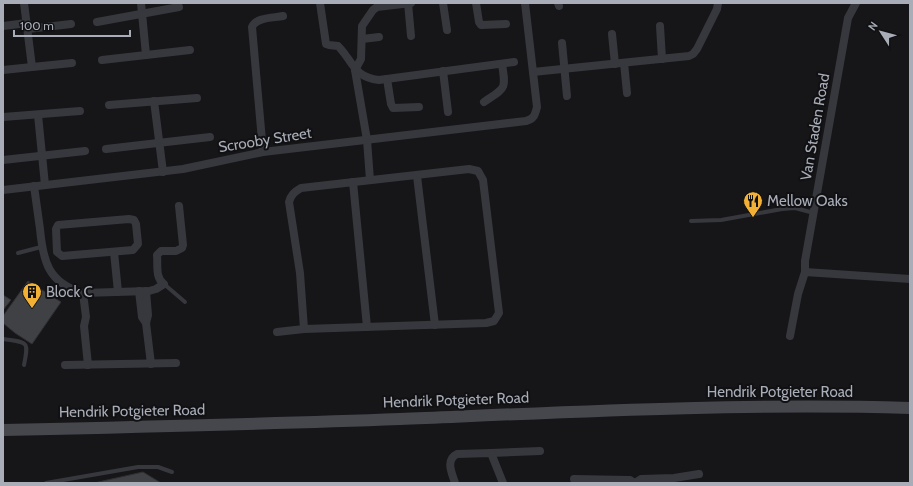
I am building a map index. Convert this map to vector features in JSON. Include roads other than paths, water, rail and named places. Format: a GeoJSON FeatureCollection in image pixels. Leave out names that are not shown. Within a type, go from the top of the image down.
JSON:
{"type":"FeatureCollection","features":[{"type":"Feature","properties":{"kind":"main road","name":"Hendrik Potgieter Road"},"geometry":{"type":"LineString","coordinates":[[3,430],[190,426],[699,408],[910,408]]}},
{"type":"Feature","properties":{"kind":"street"},"geometry":{"type":"LineString","coordinates":[[24,3],[32,67]]}},
{"type":"Feature","properties":{"kind":"street"},"geometry":{"type":"LineString","coordinates":[[141,3],[146,55]]}},
{"type":"Feature","properties":{"kind":"street"},"geometry":{"type":"LineString","coordinates":[[320,3],[325,42],[327,45],[336,45],[339,47],[355,70],[367,140],[370,180]]}},
{"type":"Feature","properties":{"kind":"street"},"geometry":{"type":"LineString","coordinates":[[355,70],[361,59],[363,23],[377,7],[409,3],[411,36]]}},
{"type":"Feature","properties":{"kind":"street"},"geometry":{"type":"LineString","coordinates":[[443,3],[446,30]]}},
{"type":"Feature","properties":{"kind":"street"},"geometry":{"type":"LineString","coordinates":[[476,3],[479,22],[481,25],[506,24]]}},
{"type":"Feature","properties":{"kind":"street"},"geometry":{"type":"LineString","coordinates":[[525,3],[532,72],[684,57],[693,54],[717,9],[718,3]]}},
{"type":"Feature","properties":{"kind":"street","name":"Van Staden Road"},"geometry":{"type":"LineString","coordinates":[[790,336],[798,294],[805,272],[848,18],[856,3]]}},
{"type":"Feature","properties":{"kind":"street"},"geometry":{"type":"LineString","coordinates":[[97,22],[179,7]]}},
{"type":"Feature","properties":{"kind":"street"},"geometry":{"type":"LineString","coordinates":[[263,152],[252,27],[258,20],[283,16]]}},
{"type":"Feature","properties":{"kind":"street"},"geometry":{"type":"LineString","coordinates":[[3,26],[70,24]]}},
{"type":"Feature","properties":{"kind":"street"},"geometry":{"type":"LineString","coordinates":[[660,26],[662,59]]}},
{"type":"Feature","properties":{"kind":"street"},"geometry":{"type":"LineString","coordinates":[[612,34],[615,64]]}},
{"type":"Feature","properties":{"kind":"street"},"geometry":{"type":"LineString","coordinates":[[362,39],[379,37]]}},
{"type":"Feature","properties":{"kind":"street"},"geometry":{"type":"LineString","coordinates":[[562,43],[567,96]]}},
{"type":"Feature","properties":{"kind":"street"},"geometry":{"type":"LineString","coordinates":[[102,60],[190,50]]}},
{"type":"Feature","properties":{"kind":"street"},"geometry":{"type":"LineString","coordinates":[[355,70],[369,78],[379,80],[514,62]]}},
{"type":"Feature","properties":{"kind":"street"},"geometry":{"type":"LineString","coordinates":[[3,70],[72,63]]}},
{"type":"Feature","properties":{"kind":"street"},"geometry":{"type":"LineString","coordinates":[[624,63],[627,93]]}},
{"type":"Feature","properties":{"kind":"street"},"geometry":{"type":"LineString","coordinates":[[484,102],[504,87],[505,82],[502,64]]}},
{"type":"Feature","properties":{"kind":"street"},"geometry":{"type":"LineString","coordinates":[[443,71],[448,112]]}},
{"type":"Feature","properties":{"kind":"street","name":"Scrooby Street"},"geometry":{"type":"LineString","coordinates":[[3,190],[184,169],[263,152],[526,121],[532,119],[535,115],[536,107],[532,72]]}},
{"type":"Feature","properties":{"kind":"street"},"geometry":{"type":"LineString","coordinates":[[387,78],[393,108],[419,107]]}},
{"type":"Feature","properties":{"kind":"street"},"geometry":{"type":"LineString","coordinates":[[109,105],[197,98]]}},
{"type":"Feature","properties":{"kind":"street"},"geometry":{"type":"LineString","coordinates":[[154,101],[163,172]]}},
{"type":"Feature","properties":{"kind":"street"},"geometry":{"type":"LineString","coordinates":[[3,117],[80,111]]}},
{"type":"Feature","properties":{"kind":"street"},"geometry":{"type":"LineString","coordinates":[[38,115],[45,185]]}},
{"type":"Feature","properties":{"kind":"street"},"geometry":{"type":"LineString","coordinates":[[106,149],[210,137]]}},
{"type":"Feature","properties":{"kind":"street"},"geometry":{"type":"LineString","coordinates":[[3,160],[85,151]]}},
{"type":"Feature","properties":{"kind":"street"},"geometry":{"type":"LineString","coordinates":[[277,332],[304,329],[435,325],[494,321],[499,313],[482,176],[478,171],[470,169],[301,188],[295,191],[289,202],[300,273],[304,329]]}},
{"type":"Feature","properties":{"kind":"street"},"geometry":{"type":"LineString","coordinates":[[417,176],[435,325]]}},
{"type":"Feature","properties":{"kind":"street"},"geometry":{"type":"LineString","coordinates":[[353,182],[367,327]]}},
{"type":"Feature","properties":{"kind":"street"},"geometry":{"type":"LineString","coordinates":[[34,186],[41,247],[46,265],[58,281],[80,292],[143,291],[156,289],[164,284],[158,277],[157,255],[161,251],[176,251],[182,248],[183,245],[179,206]]}},
{"type":"Feature","properties":{"kind":"street"},"geometry":{"type":"LineString","coordinates":[[129,219],[134,220],[136,224],[138,244],[136,248],[133,250],[114,252],[59,255],[57,252],[56,229],[60,225],[129,219]]}},
{"type":"Feature","properties":{"kind":"street"},"geometry":{"type":"LineString","coordinates":[[114,252],[118,292]]}},
{"type":"Feature","properties":{"kind":"street"},"geometry":{"type":"LineString","coordinates":[[805,272],[910,279]]}},
{"type":"Feature","properties":{"kind":"street"},"geometry":{"type":"LineString","coordinates":[[143,291],[148,315],[146,323],[151,364]]}},
{"type":"Feature","properties":{"kind":"street"},"geometry":{"type":"LineString","coordinates":[[80,292],[86,317],[84,326],[88,365]]}},
{"type":"Feature","properties":{"kind":"street"},"geometry":{"type":"LineString","coordinates":[[65,365],[176,363]]}},
{"type":"Feature","properties":{"kind":"street"},"geometry":{"type":"LineString","coordinates":[[455,483],[450,466],[452,458],[457,454],[540,450]]}},
{"type":"Feature","properties":{"kind":"street"},"geometry":{"type":"LineString","coordinates":[[491,453],[503,483]]}},
{"type":"Feature","properties":{"kind":"street"},"geometry":{"type":"LineString","coordinates":[[574,479],[630,480],[634,483],[641,479],[674,478],[700,474]]}},
{"type":"Feature","properties":{"kind":"lane"},"geometry":{"type":"LineString","coordinates":[[692,221],[721,220],[795,208],[814,214]]}},
{"type":"Feature","properties":{"kind":"lane"},"geometry":{"type":"LineString","coordinates":[[18,253],[41,247]]}},
{"type":"Feature","properties":{"kind":"lane"},"geometry":{"type":"LineString","coordinates":[[164,284],[186,302]]}},
{"type":"Feature","properties":{"kind":"lane"},"geometry":{"type":"LineString","coordinates":[[3,339],[21,342],[26,345],[27,349],[24,365]]}},
{"type":"Feature","properties":{"kind":"lane"},"geometry":{"type":"LineString","coordinates":[[46,483],[138,467],[158,467],[172,472]]}},
{"type":"Feature","properties":{"kind":"place","name":"Mellow Oaks"},"geometry":{"type":"Point","coordinates":[753,218]}},
{"type":"Feature","properties":{"kind":"place","name":"Block C"},"geometry":{"type":"Point","coordinates":[32,309]}}]}
